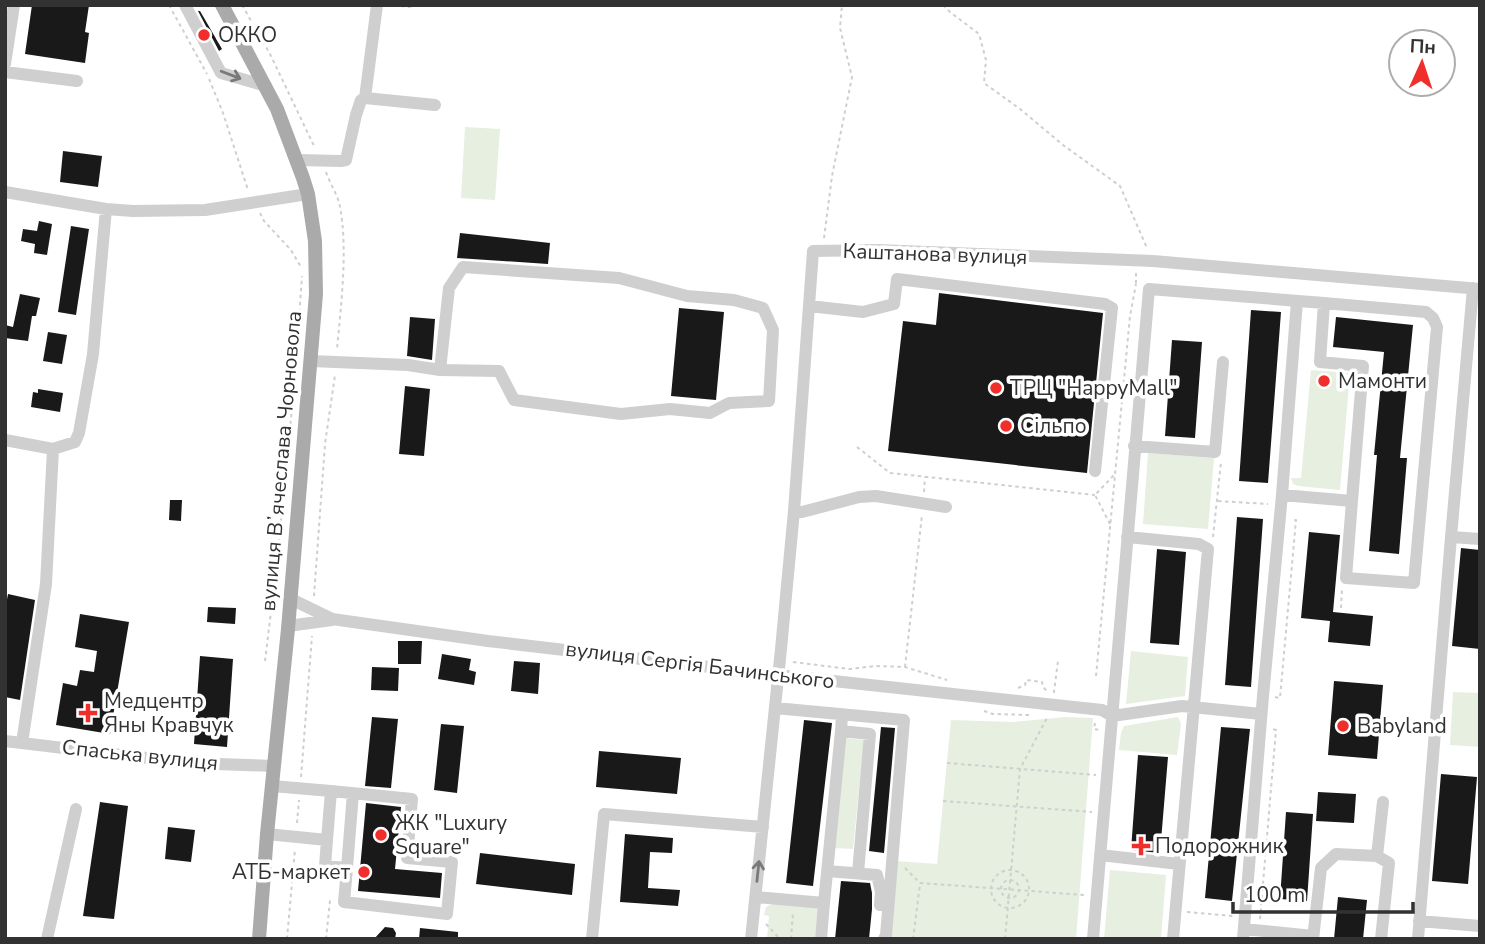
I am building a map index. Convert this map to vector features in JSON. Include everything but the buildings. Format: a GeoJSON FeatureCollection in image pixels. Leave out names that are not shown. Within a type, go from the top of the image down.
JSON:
{"type":"FeatureCollection","features":[{"type":"Feature","properties":{"kind":"main road","name":"вулиця Вʼячеслава Чорновола"},"geometry":{"type":"LineString","coordinates":[[222,5],[277,109],[309,194],[315,241],[316,294],[311,361],[259,939]]}},
{"type":"Feature","properties":{"kind":"street"},"geometry":{"type":"LineString","coordinates":[[5,64],[14,5]]}},
{"type":"Feature","properties":{"kind":"street"},"geometry":{"type":"LineString","coordinates":[[185,5],[222,73],[266,86]]}},
{"type":"Feature","properties":{"kind":"street"},"geometry":{"type":"LineString","coordinates":[[365,98],[377,5]]}},
{"type":"Feature","properties":{"kind":"street"},"geometry":{"type":"LineString","coordinates":[[5,72],[77,81]]}},
{"type":"Feature","properties":{"kind":"street"},"geometry":{"type":"LineString","coordinates":[[297,160],[346,160],[360,102],[365,98],[435,105]]}},
{"type":"Feature","properties":{"kind":"street"},"geometry":{"type":"LineString","coordinates":[[5,192],[133,211],[205,210],[309,194]]}},
{"type":"Feature","properties":{"kind":"street"},"geometry":{"type":"LineString","coordinates":[[5,440],[53,449],[75,442],[82,420],[93,354],[106,209]]}},
{"type":"Feature","properties":{"kind":"street","name":"Каштанова вулиця"},"geometry":{"type":"LineString","coordinates":[[751,939],[794,512],[813,251],[877,250],[1153,261],[1477,288]]}},
{"type":"Feature","properties":{"kind":"street"},"geometry":{"type":"LineString","coordinates":[[311,361],[408,365],[440,370],[499,371],[514,400],[621,414],[670,409],[710,413],[729,403],[768,401],[773,330],[763,308],[734,300],[687,296],[619,278],[463,267],[449,288],[440,370]]}},
{"type":"Feature","properties":{"kind":"street"},"geometry":{"type":"LineString","coordinates":[[809,306],[863,312],[894,304],[897,279],[1105,304],[1112,308],[1095,471]]}},
{"type":"Feature","properties":{"kind":"street"},"geometry":{"type":"LineString","coordinates":[[1093,939],[1134,446],[1142,287],[1297,301],[1324,303],[1426,312],[1433,318],[1437,327],[1414,583],[1346,578],[1363,366],[1320,362],[1324,303]]}},
{"type":"Feature","properties":{"kind":"street"},"geometry":{"type":"LineString","coordinates":[[1418,939],[1451,537],[1477,288]]}},
{"type":"Feature","properties":{"kind":"street"},"geometry":{"type":"LineString","coordinates":[[1297,301],[1244,928],[1313,937],[1321,868],[1336,854],[1377,856],[1389,863],[1381,939]]}},
{"type":"Feature","properties":{"kind":"street"},"geometry":{"type":"LineString","coordinates":[[1134,446],[1215,452],[1223,362]]}},
{"type":"Feature","properties":{"kind":"street"},"geometry":{"type":"LineString","coordinates":[[22,743],[46,584],[53,449]]}},
{"type":"Feature","properties":{"kind":"street"},"geometry":{"type":"LineString","coordinates":[[794,512],[859,497],[876,496],[946,508]]}},
{"type":"Feature","properties":{"kind":"street"},"geometry":{"type":"LineString","coordinates":[[1282,500],[1352,501]]}},
{"type":"Feature","properties":{"kind":"street"},"geometry":{"type":"LineString","coordinates":[[1127,537],[1199,544],[1208,549],[1173,939]]}},
{"type":"Feature","properties":{"kind":"street"},"geometry":{"type":"LineString","coordinates":[[1451,537],[1480,539]]}},
{"type":"Feature","properties":{"kind":"street","name":"вулиця Сергія Бачинського"},"geometry":{"type":"LineString","coordinates":[[290,599],[332,620],[778,675],[1102,710],[1112,716]]}},
{"type":"Feature","properties":{"kind":"street"},"geometry":{"type":"LineString","coordinates":[[288,626],[332,620]]}},
{"type":"Feature","properties":{"kind":"street"},"geometry":{"type":"LineString","coordinates":[[1112,716],[1182,706],[1261,714]]}},
{"type":"Feature","properties":{"kind":"street"},"geometry":{"type":"LineString","coordinates":[[775,708],[904,720],[884,939]]}},
{"type":"Feature","properties":{"kind":"street"},"geometry":{"type":"LineString","coordinates":[[821,939],[842,715]]}},
{"type":"Feature","properties":{"kind":"street"},"geometry":{"type":"LineString","coordinates":[[841,731],[870,734],[858,873]]}},
{"type":"Feature","properties":{"kind":"street","name":"Спаська вулиця"},"geometry":{"type":"LineString","coordinates":[[5,741],[188,763],[274,766]]}},
{"type":"Feature","properties":{"kind":"street"},"geometry":{"type":"LineString","coordinates":[[272,786],[353,793],[412,799],[407,858],[452,862],[447,914],[344,902],[353,793]]}},
{"type":"Feature","properties":{"kind":"street"},"geometry":{"type":"LineString","coordinates":[[331,791],[325,866],[346,869]]}},
{"type":"Feature","properties":{"kind":"street"},"geometry":{"type":"LineString","coordinates":[[1377,856],[1383,802]]}},
{"type":"Feature","properties":{"kind":"street"},"geometry":{"type":"LineString","coordinates":[[47,939],[76,809]]}},
{"type":"Feature","properties":{"kind":"street"},"geometry":{"type":"LineString","coordinates":[[592,939],[604,814],[763,827]]}},
{"type":"Feature","properties":{"kind":"street"},"geometry":{"type":"LineString","coordinates":[[267,834],[327,840]]}},
{"type":"Feature","properties":{"kind":"street"},"geometry":{"type":"LineString","coordinates":[[1100,855],[1180,864]]}},
{"type":"Feature","properties":{"kind":"street"},"geometry":{"type":"LineString","coordinates":[[827,871],[877,875],[881,892],[878,939]]}},
{"type":"Feature","properties":{"kind":"street"},"geometry":{"type":"LineString","coordinates":[[756,897],[824,903]]}},
{"type":"Feature","properties":{"kind":"street"},"geometry":{"type":"LineString","coordinates":[[1419,922],[1479,925]]}},
{"type":"Feature","properties":{"kind":"path"},"geometry":{"type":"LineString","coordinates":[[169,5],[210,80],[254,203],[264,221],[292,250],[302,268],[293,393],[265,661]]}},
{"type":"Feature","properties":{"kind":"path"},"geometry":{"type":"LineString","coordinates":[[394,5],[418,5]]}},
{"type":"Feature","properties":{"kind":"path"},"geometry":{"type":"LineString","coordinates":[[820,251],[825,236],[832,176],[852,77],[840,28],[842,5]]}},
{"type":"Feature","properties":{"kind":"path"},"geometry":{"type":"LineString","coordinates":[[943,5],[979,34],[986,60],[984,83],[1120,186],[1153,261]]}},
{"type":"Feature","properties":{"kind":"path"},"geometry":{"type":"LineString","coordinates":[[1096,676],[1129,316],[1142,287]]}},
{"type":"Feature","properties":{"kind":"path"},"geometry":{"type":"LineString","coordinates":[[313,610],[325,444],[337,362]]}},
{"type":"Feature","properties":{"kind":"path"},"geometry":{"type":"LineString","coordinates":[[857,447],[890,473],[1095,495]]}},
{"type":"Feature","properties":{"kind":"path"},"geometry":{"type":"LineString","coordinates":[[1208,549],[1213,539],[1221,462],[1215,452]]}},
{"type":"Feature","properties":{"kind":"path"},"geometry":{"type":"LineString","coordinates":[[1095,495],[1115,475]]}},
{"type":"Feature","properties":{"kind":"path"},"geometry":{"type":"LineString","coordinates":[[1095,495],[1111,525]]}},
{"type":"Feature","properties":{"kind":"path"},"geometry":{"type":"LineString","coordinates":[[1217,500],[1282,500]]}},
{"type":"Feature","properties":{"kind":"path"},"geometry":{"type":"LineString","coordinates":[[905,667],[922,514]]}},
{"type":"Feature","properties":{"kind":"path"},"geometry":{"type":"LineString","coordinates":[[1271,697],[1280,698],[1296,520],[1286,519]]}},
{"type":"Feature","properties":{"kind":"path"},"geometry":{"type":"LineString","coordinates":[[308,573],[315,574]]}},
{"type":"Feature","properties":{"kind":"path"},"geometry":{"type":"LineString","coordinates":[[1341,608],[1343,581]]}},
{"type":"Feature","properties":{"kind":"path"},"geometry":{"type":"LineString","coordinates":[[1015,689],[1025,685],[1026,680],[1042,682],[1047,691],[1054,692],[1058,661]]}},
{"type":"Feature","properties":{"kind":"path"},"geometry":{"type":"LineString","coordinates":[[793,662],[849,669],[905,667],[952,682]]}},
{"type":"Feature","properties":{"kind":"path"},"geometry":{"type":"LineString","coordinates":[[982,710],[993,714],[1030,715]]}},
{"type":"Feature","properties":{"kind":"path"},"geometry":{"type":"LineString","coordinates":[[1005,939],[1020,769],[1049,713],[1040,714]]}},
{"type":"Feature","properties":{"kind":"path"},"geometry":{"type":"LineString","coordinates":[[1095,717],[1094,729],[1110,731]]}},
{"type":"Feature","properties":{"kind":"path"},"geometry":{"type":"LineString","coordinates":[[1259,923],[1276,730],[1260,729]]}},
{"type":"Feature","properties":{"kind":"path"},"geometry":{"type":"LineString","coordinates":[[947,763],[1106,776]]}},
{"type":"Feature","properties":{"kind":"path"},"geometry":{"type":"LineString","coordinates":[[943,801],[1103,813]]}},
{"type":"Feature","properties":{"kind":"path"},"geometry":{"type":"LineString","coordinates":[[905,868],[920,883],[1096,895]]}},
{"type":"Feature","properties":{"kind":"path"},"geometry":{"type":"LineString","coordinates":[[1011,870],[1027,878],[1030,890],[1025,902],[1009,909],[998,904],[991,894],[991,888],[995,877],[1011,870]]}},
{"type":"Feature","properties":{"kind":"path"},"geometry":{"type":"LineString","coordinates":[[1010,899],[1002,894],[1001,888],[1003,883],[1011,880]]}},
{"type":"Feature","properties":{"kind":"path"},"geometry":{"type":"LineString","coordinates":[[1011,880],[1018,884],[1020,890]]}},
{"type":"Feature","properties":{"kind":"path"},"geometry":{"type":"LineString","coordinates":[[913,939],[920,883]]}},
{"type":"Feature","properties":{"kind":"path"},"geometry":{"type":"LineString","coordinates":[[1010,899],[1020,890]]}},
{"type":"Feature","properties":{"kind":"path"},"geometry":{"type":"LineString","coordinates":[[791,939],[794,900]]}},
{"type":"Feature","properties":{"kind":"path"},"geometry":{"type":"LineString","coordinates":[[326,939],[330,901],[344,902]]}},
{"type":"Feature","properties":{"kind":"path"},"geometry":{"type":"LineString","coordinates":[[1175,911],[1244,928]]}},
{"type":"Feature","properties":{"kind":"path"},"geometry":{"type":"LineString","coordinates":[[753,917],[761,918],[780,939]]}},
{"type":"Feature","properties":{"kind":"green space"},"geometry":{"type":"Polygon","coordinates":[[[465,127],[500,129],[495,200],[461,198],[465,127]]]}},
{"type":"Feature","properties":{"kind":"green space"},"geometry":{"type":"Polygon","coordinates":[[[1311,370],[1350,373],[1340,490],[1298,486],[1293,484],[1291,478],[1301,478],[1311,370]]]}},
{"type":"Feature","properties":{"kind":"green space"},"geometry":{"type":"Polygon","coordinates":[[[1148,453],[1214,458],[1208,529],[1143,524],[1148,453]]]}},
{"type":"Feature","properties":{"kind":"green space"},"geometry":{"type":"Polygon","coordinates":[[[1131,651],[1188,657],[1185,696],[1126,704],[1131,651]]]}},
{"type":"Feature","properties":{"kind":"green space"},"geometry":{"type":"Polygon","coordinates":[[[1453,692],[1480,693],[1480,747],[1450,745],[1453,692]]]}},
{"type":"Feature","properties":{"kind":"green space"},"geometry":{"type":"Polygon","coordinates":[[[1065,717],[1093,718],[1076,939],[889,939],[897,861],[937,864],[951,720],[1014,722],[1065,717]]]}},
{"type":"Feature","properties":{"kind":"green space"},"geometry":{"type":"Polygon","coordinates":[[[1178,717],[1181,724],[1177,755],[1119,750],[1124,726],[1178,717]]]}},
{"type":"Feature","properties":{"kind":"green space"},"geometry":{"type":"Polygon","coordinates":[[[845,738],[864,740],[853,849],[834,848],[845,738]]]}},
{"type":"Feature","properties":{"kind":"green space"},"geometry":{"type":"Polygon","coordinates":[[[1110,870],[1166,875],[1161,939],[1104,939],[1110,870]]]}},
{"type":"Feature","properties":{"kind":"green space"},"geometry":{"type":"Polygon","coordinates":[[[774,903],[818,907],[815,939],[767,939],[769,916],[764,915],[766,907],[774,903]]]}},
{"type":"Feature","properties":{"kind":"place","name":"ОККО"},"geometry":{"type":"Point","coordinates":[204,35]}},
{"type":"Feature","properties":{"kind":"place","name":"Мамонти"},"geometry":{"type":"Point","coordinates":[1324,381]}},
{"type":"Feature","properties":{"kind":"place","name":"ТРЦ \"HappyMall\""},"geometry":{"type":"Point","coordinates":[996,388]}},
{"type":"Feature","properties":{"kind":"place","name":"Сільпо"},"geometry":{"type":"Point","coordinates":[1006,426]}},
{"type":"Feature","properties":{"kind":"place","name":"Медцентр Яны Кравчук"},"geometry":{"type":"Point","coordinates":[88,713]}},
{"type":"Feature","properties":{"kind":"place","name":"Babyland"},"geometry":{"type":"Point","coordinates":[1343,726]}},
{"type":"Feature","properties":{"kind":"place","name":"ЖК \"Luxury Square\""},"geometry":{"type":"Point","coordinates":[381,835]}},
{"type":"Feature","properties":{"kind":"place","name":"Подорожник"},"geometry":{"type":"Point","coordinates":[1141,846]}},
{"type":"Feature","properties":{"kind":"place","name":"АТБ-маркет"},"geometry":{"type":"Point","coordinates":[364,872]}}]}
